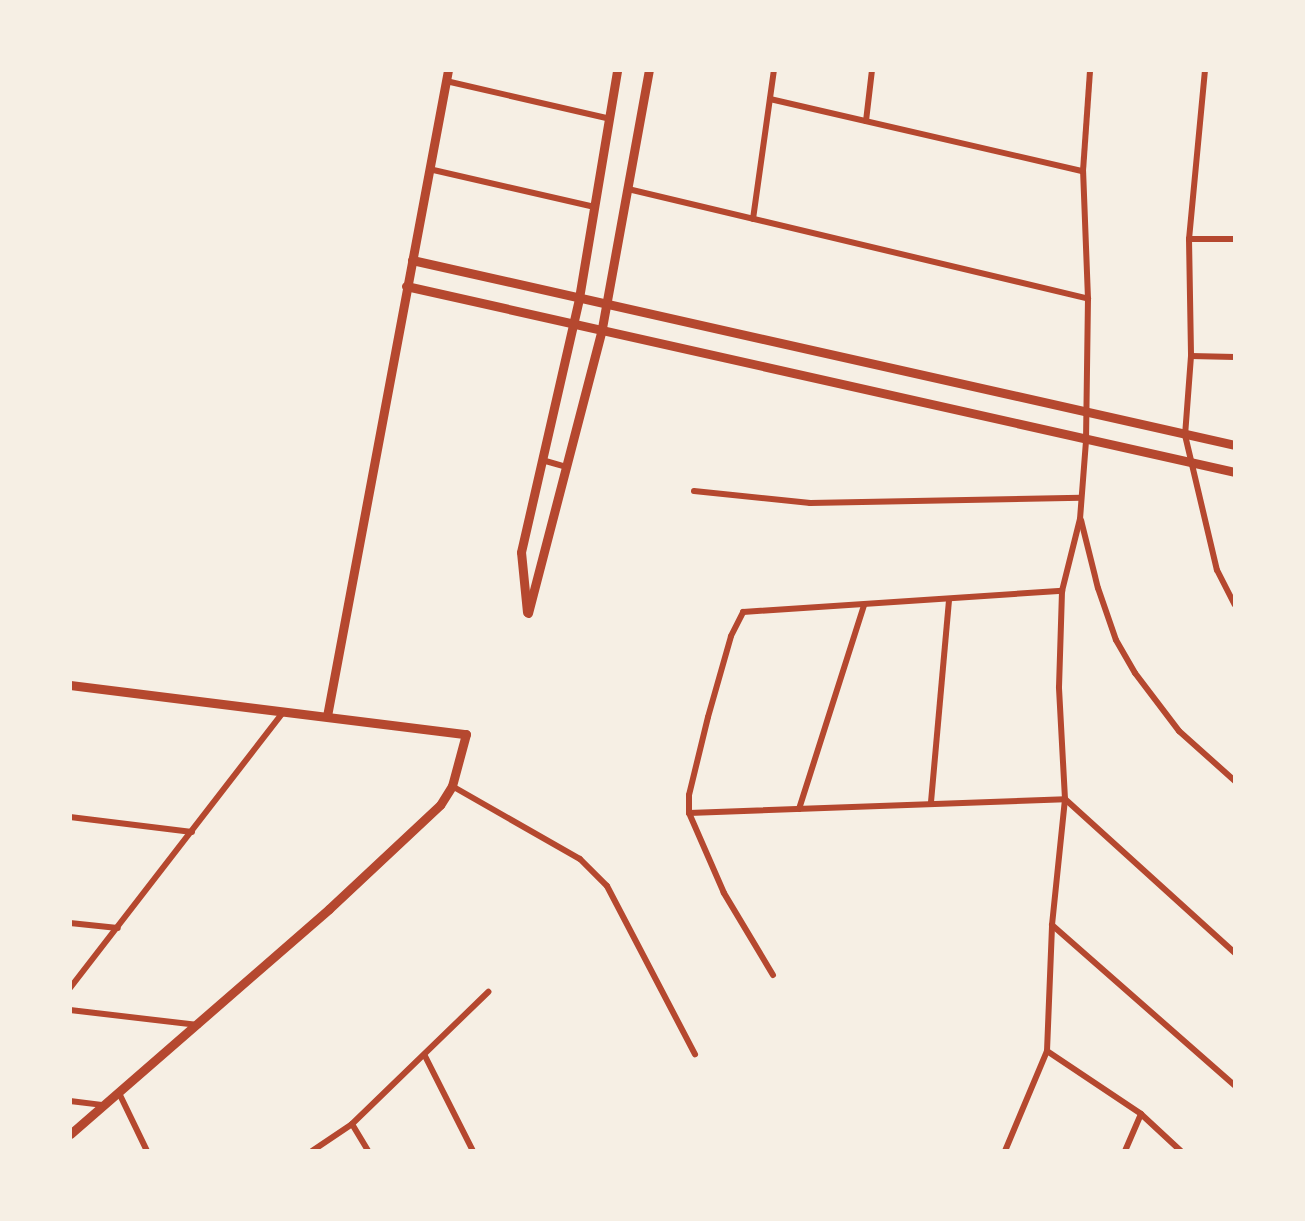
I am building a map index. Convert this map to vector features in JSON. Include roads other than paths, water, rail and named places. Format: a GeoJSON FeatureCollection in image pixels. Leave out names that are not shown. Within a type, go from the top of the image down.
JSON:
{"type":"FeatureCollection","features":[{"type":"Feature","properties":{"kind":"street"},"geometry":{"type":"LineString","coordinates":[[617,70],[579,298],[521,552],[528,613],[602,328],[649,70]]}},
{"type":"Feature","properties":{"kind":"street"},"geometry":{"type":"LineString","coordinates":[[753,218],[774,70]]}},
{"type":"Feature","properties":{"kind":"street"},"geometry":{"type":"LineString","coordinates":[[866,121],[872,70]]}},
{"type":"Feature","properties":{"kind":"street"},"geometry":{"type":"LineString","coordinates":[[1006,1151],[1047,1051],[1052,926],[1065,799],[1059,687],[1062,590],[1080,519],[1086,442],[1088,299],[1083,170],[1090,70]]}},
{"type":"Feature","properties":{"kind":"street"},"geometry":{"type":"LineString","coordinates":[[1205,70],[1189,239],[1191,356],[1185,435],[1188,461],[1217,570],[1235,605]]}},
{"type":"Feature","properties":{"kind":"street"},"geometry":{"type":"LineString","coordinates":[[327,716],[447,75],[610,119]]}},
{"type":"Feature","properties":{"kind":"street"},"geometry":{"type":"LineString","coordinates":[[770,100],[1083,170]]}},
{"type":"Feature","properties":{"kind":"street"},"geometry":{"type":"LineString","coordinates":[[428,169],[594,206]]}},
{"type":"Feature","properties":{"kind":"street"},"geometry":{"type":"LineString","coordinates":[[628,189],[1088,299]]}},
{"type":"Feature","properties":{"kind":"street"},"geometry":{"type":"LineString","coordinates":[[1189,239],[1235,239]]}},
{"type":"Feature","properties":{"kind":"street"},"geometry":{"type":"LineString","coordinates":[[412,260],[1235,446]]}},
{"type":"Feature","properties":{"kind":"street"},"geometry":{"type":"LineString","coordinates":[[406,286],[1086,442],[1235,472]]}},
{"type":"Feature","properties":{"kind":"street"},"geometry":{"type":"LineString","coordinates":[[1191,356],[1235,356]]}},
{"type":"Feature","properties":{"kind":"street"},"geometry":{"type":"LineString","coordinates":[[542,460],[568,467]]}},
{"type":"Feature","properties":{"kind":"street"},"geometry":{"type":"LineString","coordinates":[[694,492],[810,502],[1082,498]]}},
{"type":"Feature","properties":{"kind":"street"},"geometry":{"type":"LineString","coordinates":[[1080,519],[1116,640],[1135,673],[1178,731],[1235,781]]}},
{"type":"Feature","properties":{"kind":"street"},"geometry":{"type":"LineString","coordinates":[[772,975],[724,893],[689,813],[688,795],[708,717],[730,636],[743,612],[1062,590]]}},
{"type":"Feature","properties":{"kind":"street"},"geometry":{"type":"LineString","coordinates":[[930,802],[949,600]]}},
{"type":"Feature","properties":{"kind":"street"},"geometry":{"type":"LineString","coordinates":[[799,808],[864,605]]}},
{"type":"Feature","properties":{"kind":"street"},"geometry":{"type":"LineString","coordinates":[[70,686],[466,734],[452,786],[440,805],[198,1025],[70,1134]]}},
{"type":"Feature","properties":{"kind":"street"},"geometry":{"type":"LineString","coordinates":[[70,988],[283,712]]}},
{"type":"Feature","properties":{"kind":"street"},"geometry":{"type":"LineString","coordinates":[[452,786],[580,859],[607,886],[695,1054]]}},
{"type":"Feature","properties":{"kind":"street"},"geometry":{"type":"LineString","coordinates":[[689,813],[1065,799],[1235,953]]}},
{"type":"Feature","properties":{"kind":"street"},"geometry":{"type":"LineString","coordinates":[[70,817],[193,832]]}},
{"type":"Feature","properties":{"kind":"street"},"geometry":{"type":"LineString","coordinates":[[70,923],[118,928]]}},
{"type":"Feature","properties":{"kind":"street"},"geometry":{"type":"LineString","coordinates":[[1052,926],[1235,1086]]}},
{"type":"Feature","properties":{"kind":"street"},"geometry":{"type":"LineString","coordinates":[[312,1151],[352,1124],[488,992]]}},
{"type":"Feature","properties":{"kind":"street"},"geometry":{"type":"LineString","coordinates":[[70,1010],[198,1025]]}},
{"type":"Feature","properties":{"kind":"street"},"geometry":{"type":"LineString","coordinates":[[1047,1051],[1141,1114],[1182,1151]]}},
{"type":"Feature","properties":{"kind":"street"},"geometry":{"type":"LineString","coordinates":[[425,1056],[472,1151]]}},
{"type":"Feature","properties":{"kind":"street"},"geometry":{"type":"LineString","coordinates":[[119,1093],[147,1151]]}},
{"type":"Feature","properties":{"kind":"street"},"geometry":{"type":"LineString","coordinates":[[70,1101],[106,1106]]}},
{"type":"Feature","properties":{"kind":"street"},"geometry":{"type":"LineString","coordinates":[[1126,1151],[1141,1114]]}},
{"type":"Feature","properties":{"kind":"street"},"geometry":{"type":"LineString","coordinates":[[352,1124],[368,1151]]}}]}
